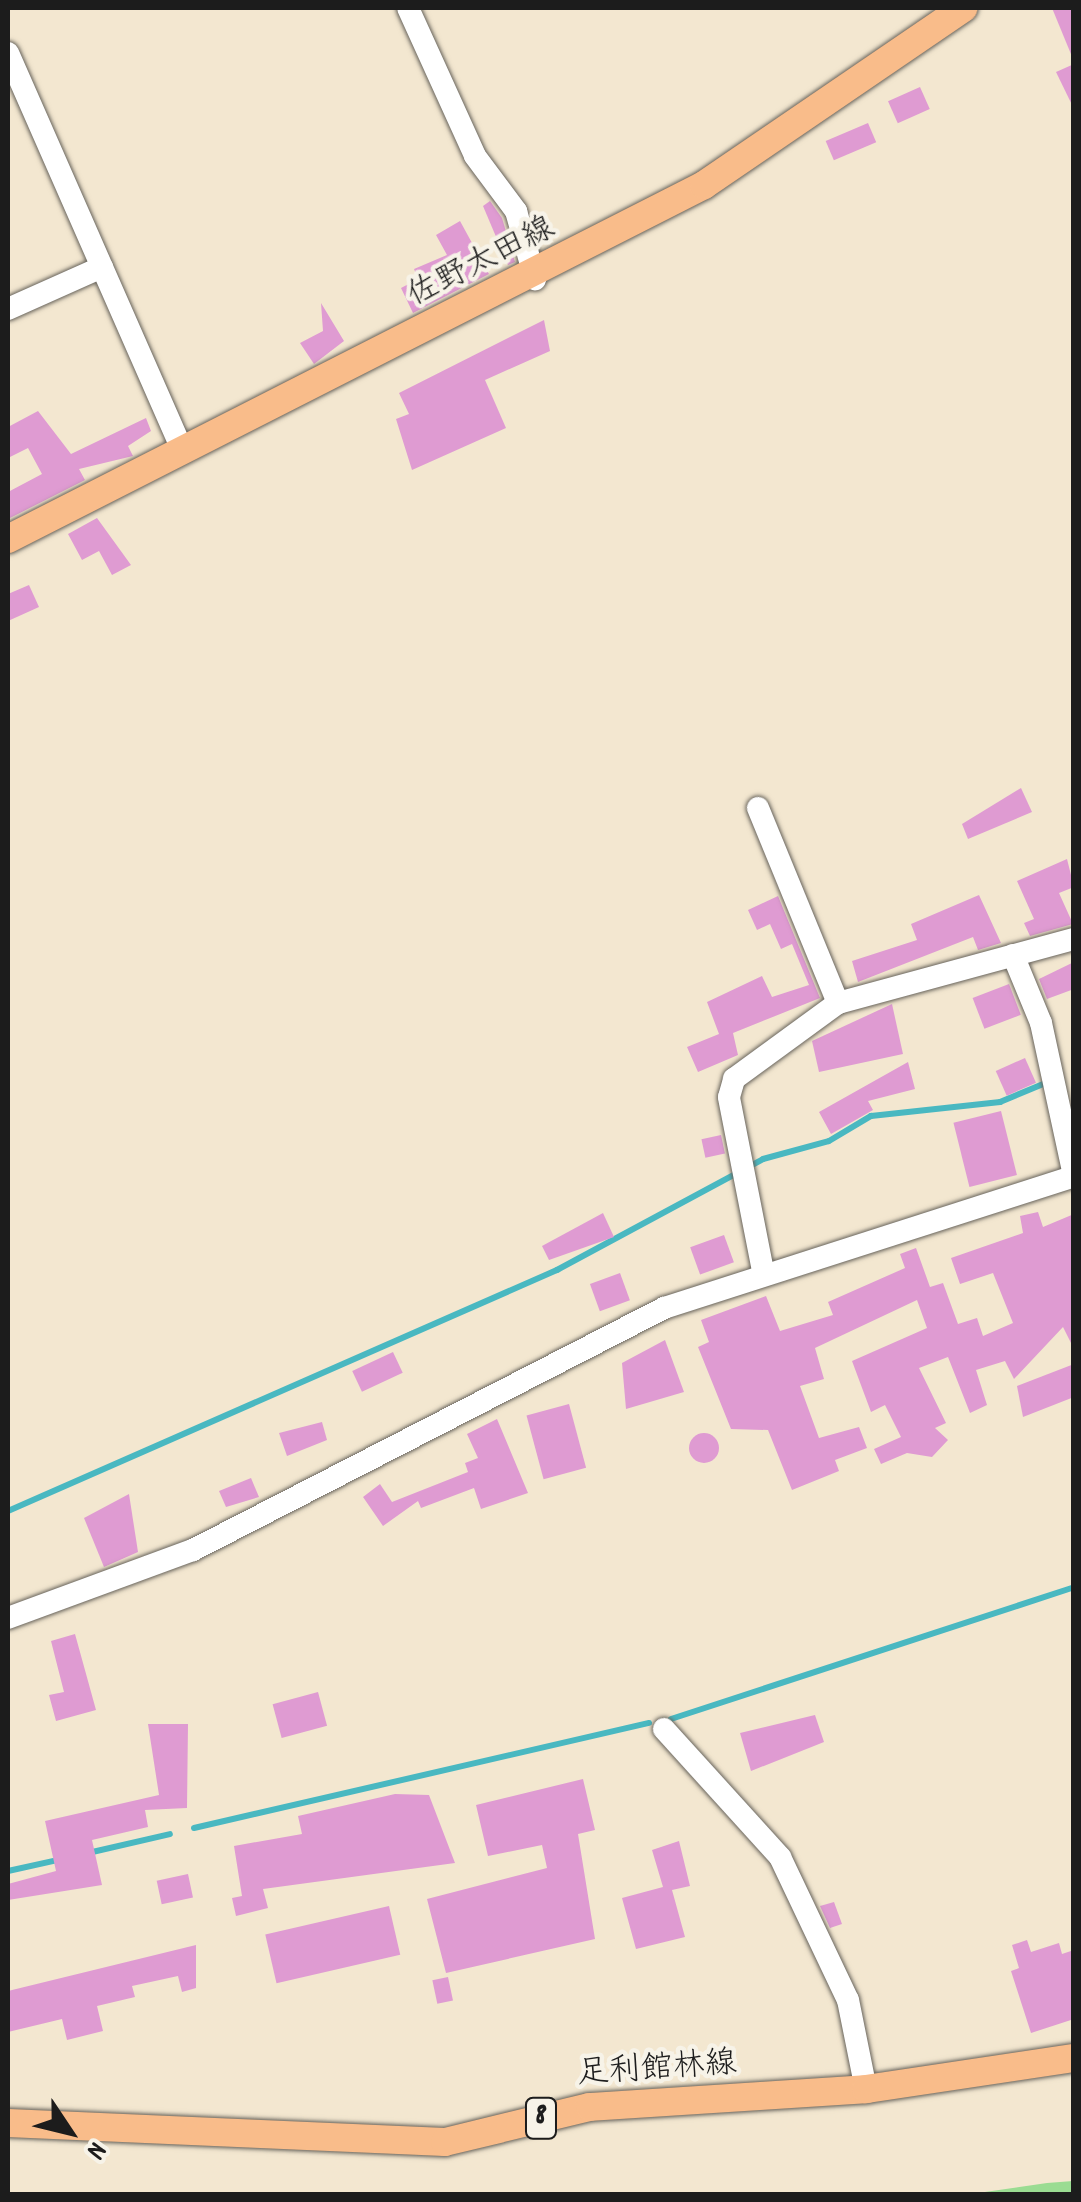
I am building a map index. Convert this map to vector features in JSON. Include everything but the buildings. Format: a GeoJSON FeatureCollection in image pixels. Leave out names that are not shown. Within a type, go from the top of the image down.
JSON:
{"type":"FeatureCollection","features":[{"type":"Feature","properties":{"kind":"main road","name":"佐野太田線"},"geometry":{"type":"LineString","coordinates":[[8,540],[534,279],[808,120],[963,8]]}},
{"type":"Feature","properties":{"kind":"main road","name":"足利館林線"},"geometry":{"type":"LineString","coordinates":[[8,2123],[445,2142],[590,2108],[866,2090],[1074,2058]]}},
{"type":"Feature","properties":{"kind":"street"},"geometry":{"type":"LineString","coordinates":[[408,8],[475,156],[516,211],[534,279]]}},
{"type":"Feature","properties":{"kind":"street"},"geometry":{"type":"LineString","coordinates":[[8,53],[183,452]]}},
{"type":"Feature","properties":{"kind":"street"},"geometry":{"type":"LineString","coordinates":[[8,309],[102,267]]}},
{"type":"Feature","properties":{"kind":"street"},"geometry":{"type":"LineString","coordinates":[[758,808],[838,1004]]}},
{"type":"Feature","properties":{"kind":"street"},"geometry":{"type":"LineString","coordinates":[[763,1271],[729,1097],[743,1070],[838,1004],[1074,938]]}},
{"type":"Feature","properties":{"kind":"street"},"geometry":{"type":"LineString","coordinates":[[8,1618],[194,1550],[580,1344],[763,1271],[1074,1176],[1041,1023],[1013,955]]}},
{"type":"Feature","properties":{"kind":"street"},"geometry":{"type":"LineString","coordinates":[[664,1730],[780,1857],[848,2000],[866,2090]]}},
{"type":"Feature","properties":{"kind":"green space"},"geometry":{"type":"Polygon","coordinates":[[[1073,2181],[1073,2194],[971,2194],[1047,2183],[1073,2181]]]}},
{"type":"Feature","properties":{"kind":"waterway"},"geometry":{"type":"LineString","coordinates":[[8,1511],[557,1270],[763,1159],[829,1141],[871,1116],[1000,1102],[1048,1082]]}},
{"type":"Feature","properties":{"kind":"waterway"},"geometry":{"type":"LineString","coordinates":[[671,1719],[1074,1587]]}},
{"type":"Feature","properties":{"kind":"waterway"},"geometry":{"type":"LineString","coordinates":[[194,1828],[649,1723]]}},
{"type":"Feature","properties":{"kind":"waterway"},"geometry":{"type":"LineString","coordinates":[[88,1853],[170,1834]]}},
{"type":"Feature","properties":{"kind":"waterway"},"geometry":{"type":"LineString","coordinates":[[8,1871],[62,1859]]}}]}
